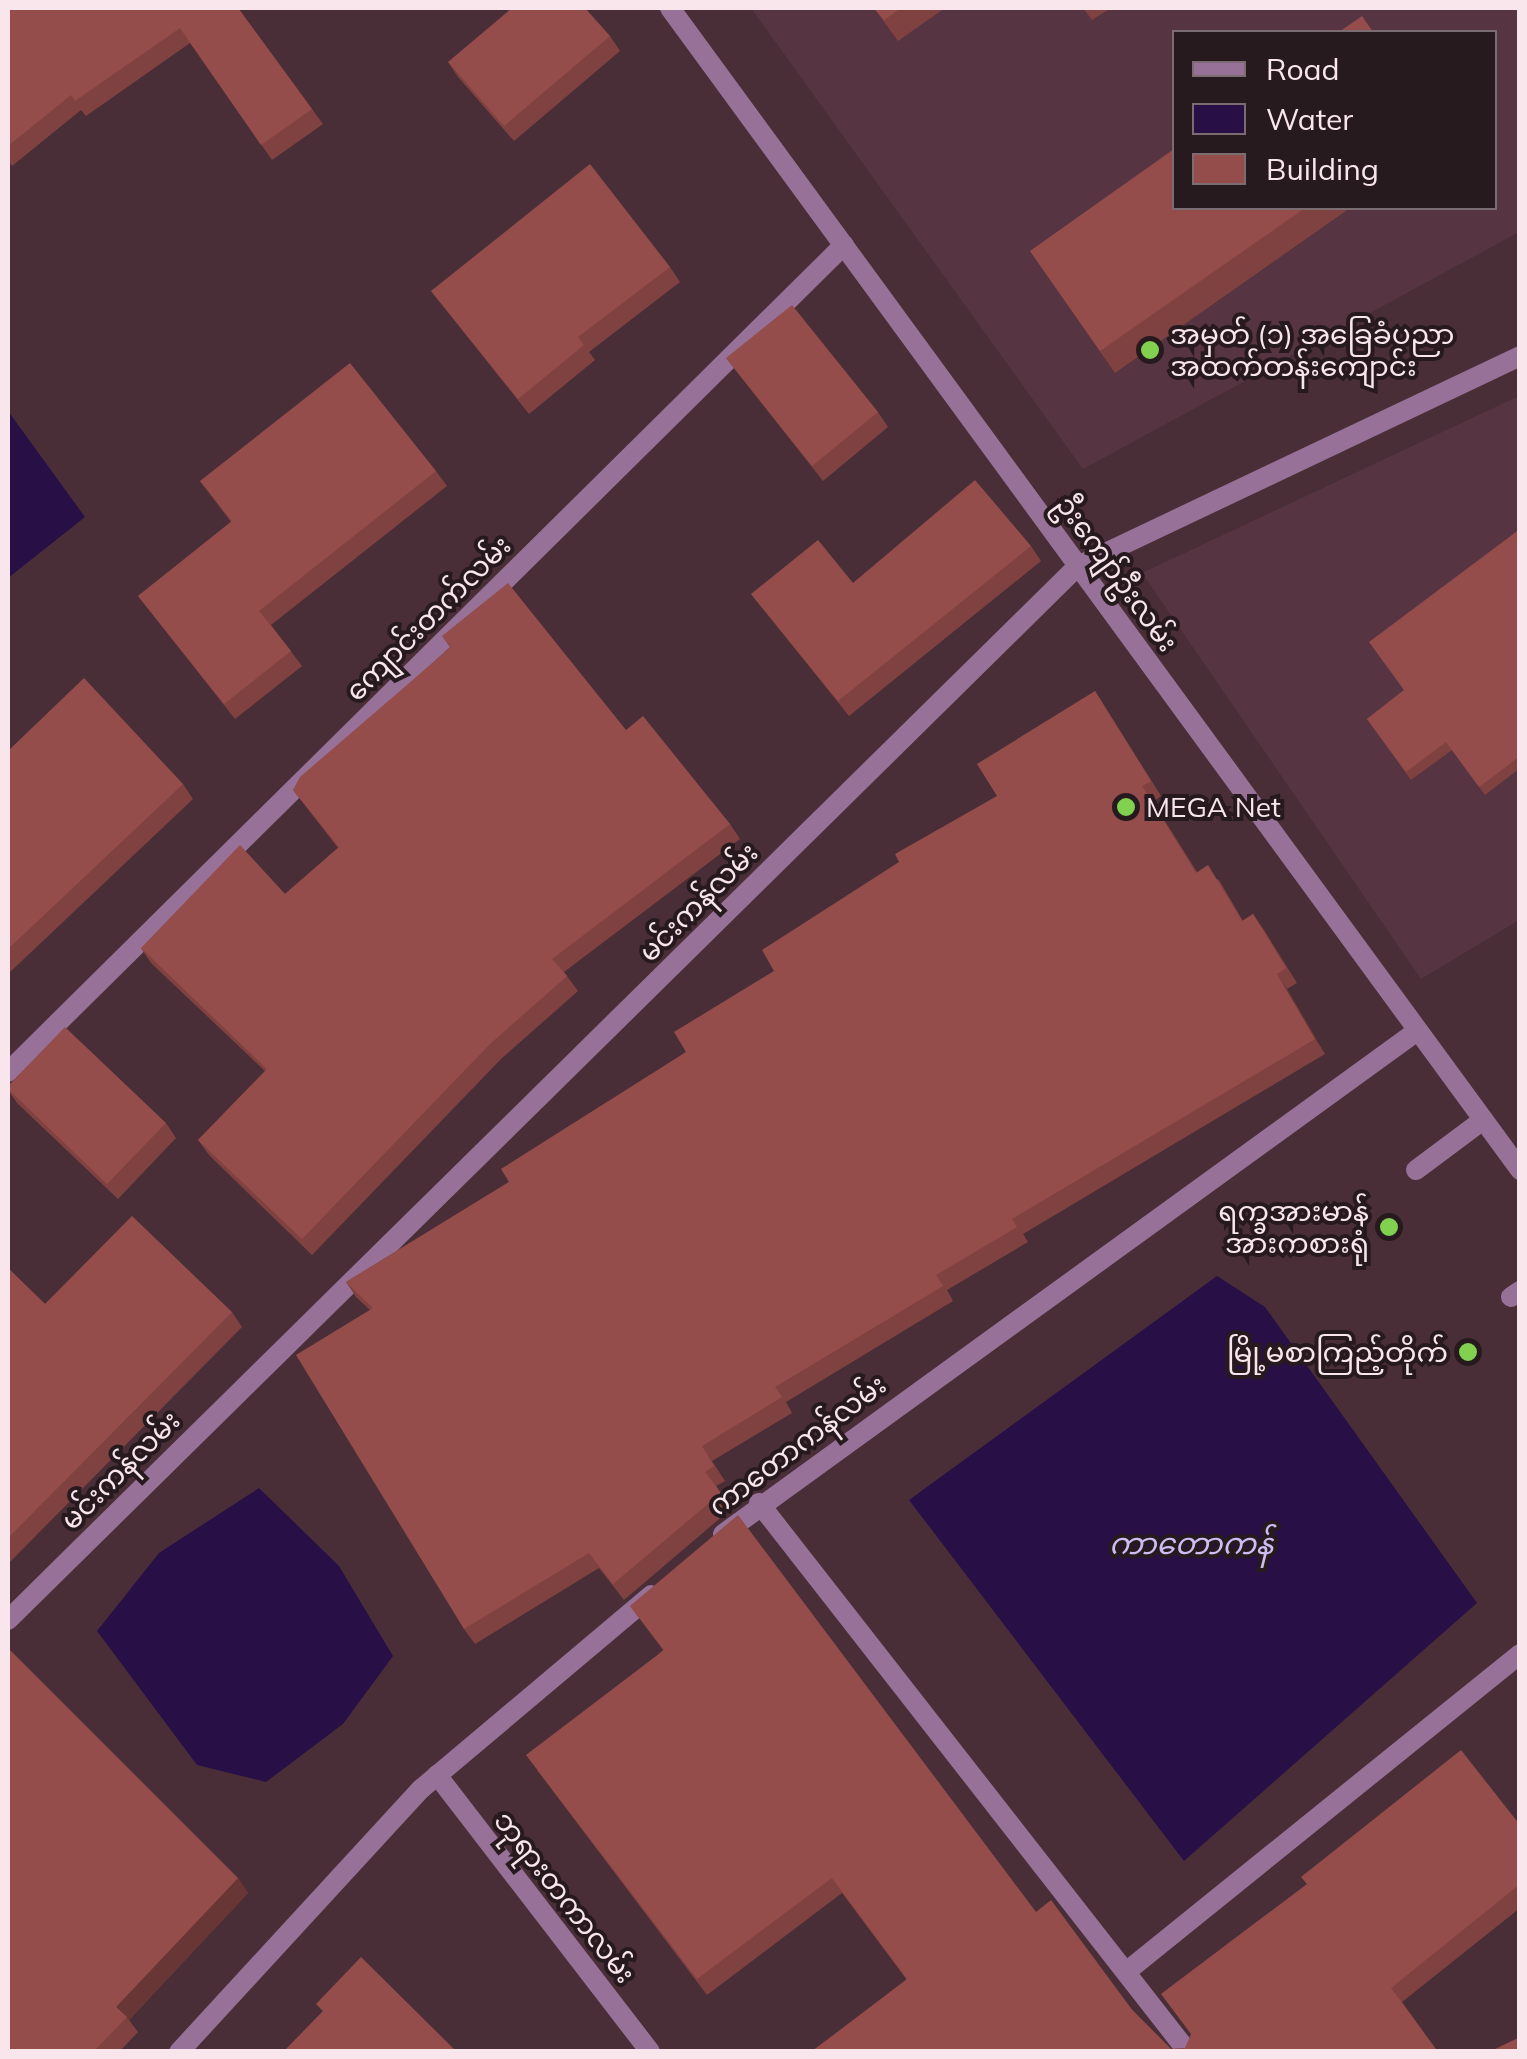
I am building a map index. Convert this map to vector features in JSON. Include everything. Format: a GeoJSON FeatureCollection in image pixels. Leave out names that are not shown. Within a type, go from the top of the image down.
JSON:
{"type":"FeatureCollection","features":[{"type":"Feature","properties":{"kind":"street","name":"ဦးကျော်ဦးလမ်း"},"geometry":{"type":"LineString","coordinates":[[670,8],[1520,1170]]}},
{"type":"Feature","properties":{"kind":"street","name":"ကျောင်းတက်လမ်း"},"geometry":{"type":"LineString","coordinates":[[8,1072],[844,246]]}},
{"type":"Feature","properties":{"kind":"street","name":"မင်းကန်လမ်း"},"geometry":{"type":"LineString","coordinates":[[8,1620],[1078,566],[1520,356]]}},
{"type":"Feature","properties":{"kind":"street","name":"ကာတောကန်လမ်း"},"geometry":{"type":"LineString","coordinates":[[701,1552],[760,1503],[1417,1031]]}},
{"type":"Feature","properties":{"kind":"street"},"geometry":{"type":"LineString","coordinates":[[1416,1170],[1483,1120]]}},
{"type":"Feature","properties":{"kind":"street"},"geometry":{"type":"LineString","coordinates":[[760,1503],[1188,2052]]}},
{"type":"Feature","properties":{"kind":"street"},"geometry":{"type":"LineString","coordinates":[[179,2052],[438,1775],[672,1577]]}},
{"type":"Feature","properties":{"kind":"street"},"geometry":{"type":"LineString","coordinates":[[1126,1972],[1520,1654]]}},
{"type":"Feature","properties":{"kind":"street","name":"ဘုရားတကာလမ်း"},"geometry":{"type":"LineString","coordinates":[[438,1775],[650,2052]]}},
{"type":"Feature","properties":{"kind":"shaded area","name":"အမှတ် (၁) အခြေခံပညာ အထက်တန်းကျောင်း"},"geometry":{"type":"Polygon","coordinates":[[[751,8],[1519,8],[1519,232],[1083,469],[751,8]]]}},
{"type":"Feature","properties":{"kind":"shaded area"},"geometry":{"type":"Polygon","coordinates":[[[1519,396],[1519,920],[1421,979],[1142,573],[1519,396]]]}},
{"type":"Feature","properties":{"kind":"water"},"geometry":{"type":"Polygon","coordinates":[[[8,411],[85,517],[8,578],[8,411]]]}},
{"type":"Feature","properties":{"kind":"water","name":"ကာတောကန်"},"geometry":{"type":"Polygon","coordinates":[[[1217,1276],[1265,1307],[1477,1603],[1184,1861],[909,1500],[1217,1276]]]}},
{"type":"Feature","properties":{"kind":"water"},"geometry":{"type":"Polygon","coordinates":[[[259,1488],[339,1566],[393,1656],[343,1724],[266,1782],[197,1765],[97,1631],[159,1553],[259,1488]]]}},
{"type":"Feature","properties":{"kind":"building"},"geometry":{"type":"Polygon","coordinates":[[[8,8],[238,8],[312,109],[261,145],[180,28],[75,101],[71,95],[8,146],[8,8]]]}},
{"type":"Feature","properties":{"kind":"building"},"geometry":{"type":"Polygon","coordinates":[[[512,8],[585,8],[610,36],[504,126],[448,62],[512,8]]]}},
{"type":"Feature","properties":{"kind":"building"},"geometry":{"type":"Polygon","coordinates":[[[874,8],[901,8],[884,20],[874,8]]]}},
{"type":"Feature","properties":{"kind":"building"},"geometry":{"type":"Polygon","coordinates":[[[1362,16],[1372,30],[1342,30],[1362,16]]]}},
{"type":"Feature","properties":{"kind":"building"},"geometry":{"type":"Polygon","coordinates":[[[1172,150],[1172,210],[1302,210],[1100,351],[1030,251],[1172,150]]]}},
{"type":"Feature","properties":{"kind":"building"},"geometry":{"type":"Polygon","coordinates":[[[590,164],[670,267],[578,337],[584,345],[518,399],[431,291],[590,164]]]}},
{"type":"Feature","properties":{"kind":"building"},"geometry":{"type":"Polygon","coordinates":[[[792,305],[878,412],[812,466],[726,358],[792,305]]]}},
{"type":"Feature","properties":{"kind":"building"},"geometry":{"type":"Polygon","coordinates":[[[350,363],[436,471],[259,611],[291,651],[224,704],[138,596],[232,521],[200,481],[350,363]]]}},
{"type":"Feature","properties":{"kind":"building"},"geometry":{"type":"Polygon","coordinates":[[[975,480],[1031,546],[838,701],[751,594],[818,540],[853,583],[975,480]]]}},
{"type":"Feature","properties":{"kind":"building"},"geometry":{"type":"Polygon","coordinates":[[[1520,529],[1520,756],[1479,787],[1446,742],[1406,772],[1367,719],[1404,690],[1369,642],[1520,529]]]}},
{"type":"Feature","properties":{"kind":"building"},"geometry":{"type":"Polygon","coordinates":[[[508,583],[626,730],[643,716],[730,824],[552,959],[567,976],[490,1044],[302,1239],[198,1140],[267,1069],[141,948],[240,845],[285,894],[339,847],[293,790],[300,777],[451,647],[442,636],[508,583]]]}},
{"type":"Feature","properties":{"kind":"building"},"geometry":{"type":"Polygon","coordinates":[[[84,678],[183,784],[8,949],[8,751],[84,678]]]}},
{"type":"Feature","properties":{"kind":"building"},"geometry":{"type":"Polygon","coordinates":[[[1095,691],[1151,781],[1142,786],[1196,873],[1208,865],[1242,921],[1253,914],[1286,968],[1277,974],[1315,1039],[1012,1219],[1017,1227],[936,1275],[943,1286],[775,1387],[782,1397],[702,1446],[714,1466],[705,1472],[721,1493],[613,1584],[589,1553],[464,1629],[296,1355],[373,1308],[346,1282],[509,1182],[501,1169],[686,1052],[674,1032],[774,971],[762,950],[899,862],[895,854],[997,796],[977,764],[1095,691]]]}},
{"type":"Feature","properties":{"kind":"building"},"geometry":{"type":"Polygon","coordinates":[[[65,1027],[166,1123],[107,1184],[8,1089],[65,1027]]]}},
{"type":"Feature","properties":{"kind":"building"},"geometry":{"type":"Polygon","coordinates":[[[132,1216],[232,1312],[8,1538],[8,1268],[45,1304],[132,1216]]]}},
{"type":"Feature","properties":{"kind":"building"},"geometry":{"type":"Polygon","coordinates":[[[738,1515],[1036,1912],[1051,1900],[1133,2011],[1171,2049],[1185,2048],[1191,2034],[1161,1994],[1307,1884],[1301,1877],[1461,1750],[1520,1825],[1520,1884],[1391,1988],[1438,2052],[811,2052],[907,1979],[832,1878],[697,1979],[526,1755],[664,1650],[630,1606],[738,1515]]]}},
{"type":"Feature","properties":{"kind":"building"},"geometry":{"type":"Polygon","coordinates":[[[8,1648],[238,1878],[116,2007],[127,2017],[93,2052],[8,2052],[8,1648]]]}},
{"type":"Feature","properties":{"kind":"building"},"geometry":{"type":"Polygon","coordinates":[[[361,1957],[457,2052],[283,2052],[323,2011],[316,2004],[361,1957]]]}},
{"type":"Feature","properties":{"kind":"building"},"geometry":{"type":"Polygon","coordinates":[[[1520,2037],[1520,2052],[1489,2052],[1520,2037]]]}},
{"type":"Feature","properties":{"kind":"place","name":"အမှတ် (၁) အခြေခံပညာ အထက်တန်းကျောင်း"},"geometry":{"type":"Point","coordinates":[1150,350]}},
{"type":"Feature","properties":{"kind":"place","name":"MEGA Net"},"geometry":{"type":"Point","coordinates":[1126,807]}},
{"type":"Feature","properties":{"kind":"place","name":"ရက္ခအားမာန် အားကစားရုံ"},"geometry":{"type":"Point","coordinates":[1389,1227]}},
{"type":"Feature","properties":{"kind":"place","name":"မြို့မစာကြည့်တိုက်"},"geometry":{"type":"Point","coordinates":[1468,1352]}}]}
